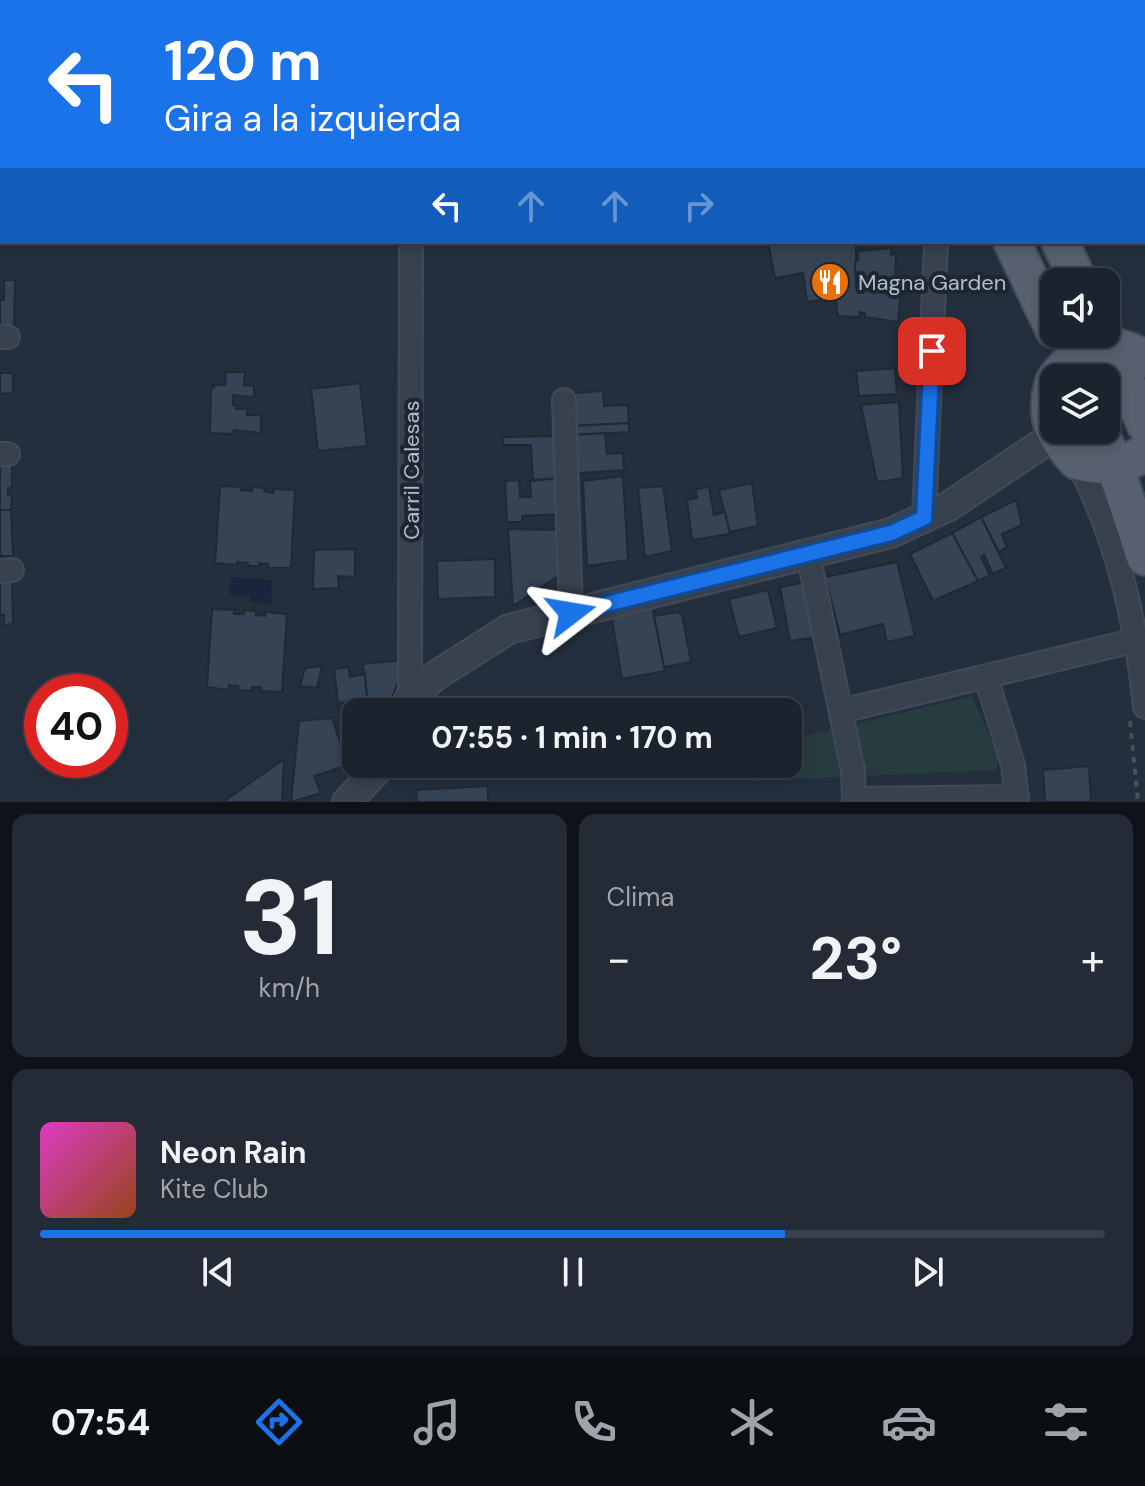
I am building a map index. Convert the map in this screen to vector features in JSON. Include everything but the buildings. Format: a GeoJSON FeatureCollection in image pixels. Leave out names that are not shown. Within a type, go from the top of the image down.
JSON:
{"type":"FeatureCollection","features":[{"type":"Feature","properties":{"kind":"main road"},"geometry":{"type":"LineString","coordinates":[[1013,244],[1061,360],[1048,409],[1066,448],[1130,459]]}},
{"type":"Feature","properties":{"kind":"main road"},"geometry":{"type":"LineString","coordinates":[[1061,244],[1072,268]]}},
{"type":"Feature","properties":{"kind":"main road"},"geometry":{"type":"LineString","coordinates":[[1120,346],[1145,359]]}},
{"type":"Feature","properties":{"kind":"main road"},"geometry":{"type":"LineString","coordinates":[[1061,360],[1092,348]]}},
{"type":"Feature","properties":{"kind":"main road"},"geometry":{"type":"LineString","coordinates":[[1111,348],[1145,424]]}},
{"type":"Feature","properties":{"kind":"main road"},"geometry":{"type":"LineString","coordinates":[[1114,444],[1130,459],[1145,557]]}},
{"type":"Feature","properties":{"kind":"street","name":"Carril Calesas"},"geometry":{"type":"LineString","coordinates":[[407,698],[411,244]]}},
{"type":"Feature","properties":{"kind":"street"},"geometry":{"type":"LineString","coordinates":[[924,518],[936,244]]}},
{"type":"Feature","properties":{"kind":"street"},"geometry":{"type":"LineString","coordinates":[[564,400],[571,613]]}},
{"type":"Feature","properties":{"kind":"street"},"geometry":{"type":"LineString","coordinates":[[414,698],[435,676],[509,629],[891,533],[1066,448],[1100,508],[1121,567],[1137,640],[1137,713]]}},
{"type":"Feature","properties":{"kind":"street"},"geometry":{"type":"LineString","coordinates":[[808,554],[853,771],[854,801],[1017,800],[1013,765],[986,677]]}},
{"type":"Feature","properties":{"kind":"street"},"geometry":{"type":"LineString","coordinates":[[841,711],[1137,640]]}},
{"type":"Feature","properties":{"kind":"street"},"geometry":{"type":"LineString","coordinates":[[347,802],[368,778]]}},
{"type":"Feature","properties":{"kind":"path"},"geometry":{"type":"LineString","coordinates":[[1137,713],[1138,802]]}},
{"type":"Feature","properties":{"kind":"green space"},"geometry":{"type":"Polygon","coordinates":[[[972,696],[997,754],[997,770],[751,781],[750,778],[802,778],[802,737],[972,696]]]}},
{"type":"Feature","properties":{"kind":"water"},"geometry":{"type":"Polygon","coordinates":[[[231,577],[272,580],[271,604],[250,602],[250,596],[230,595],[231,577]]]}},
{"type":"Feature","properties":{"kind":"place","name":"Magna Garden"},"geometry":{"type":"Point","coordinates":[830,282]}},
{"type":"Feature","properties":{"kind":"route"},"geometry":{"type":"LineString","coordinates":[[571,613],[891,533],[924,518],[932,351]]}}]}
